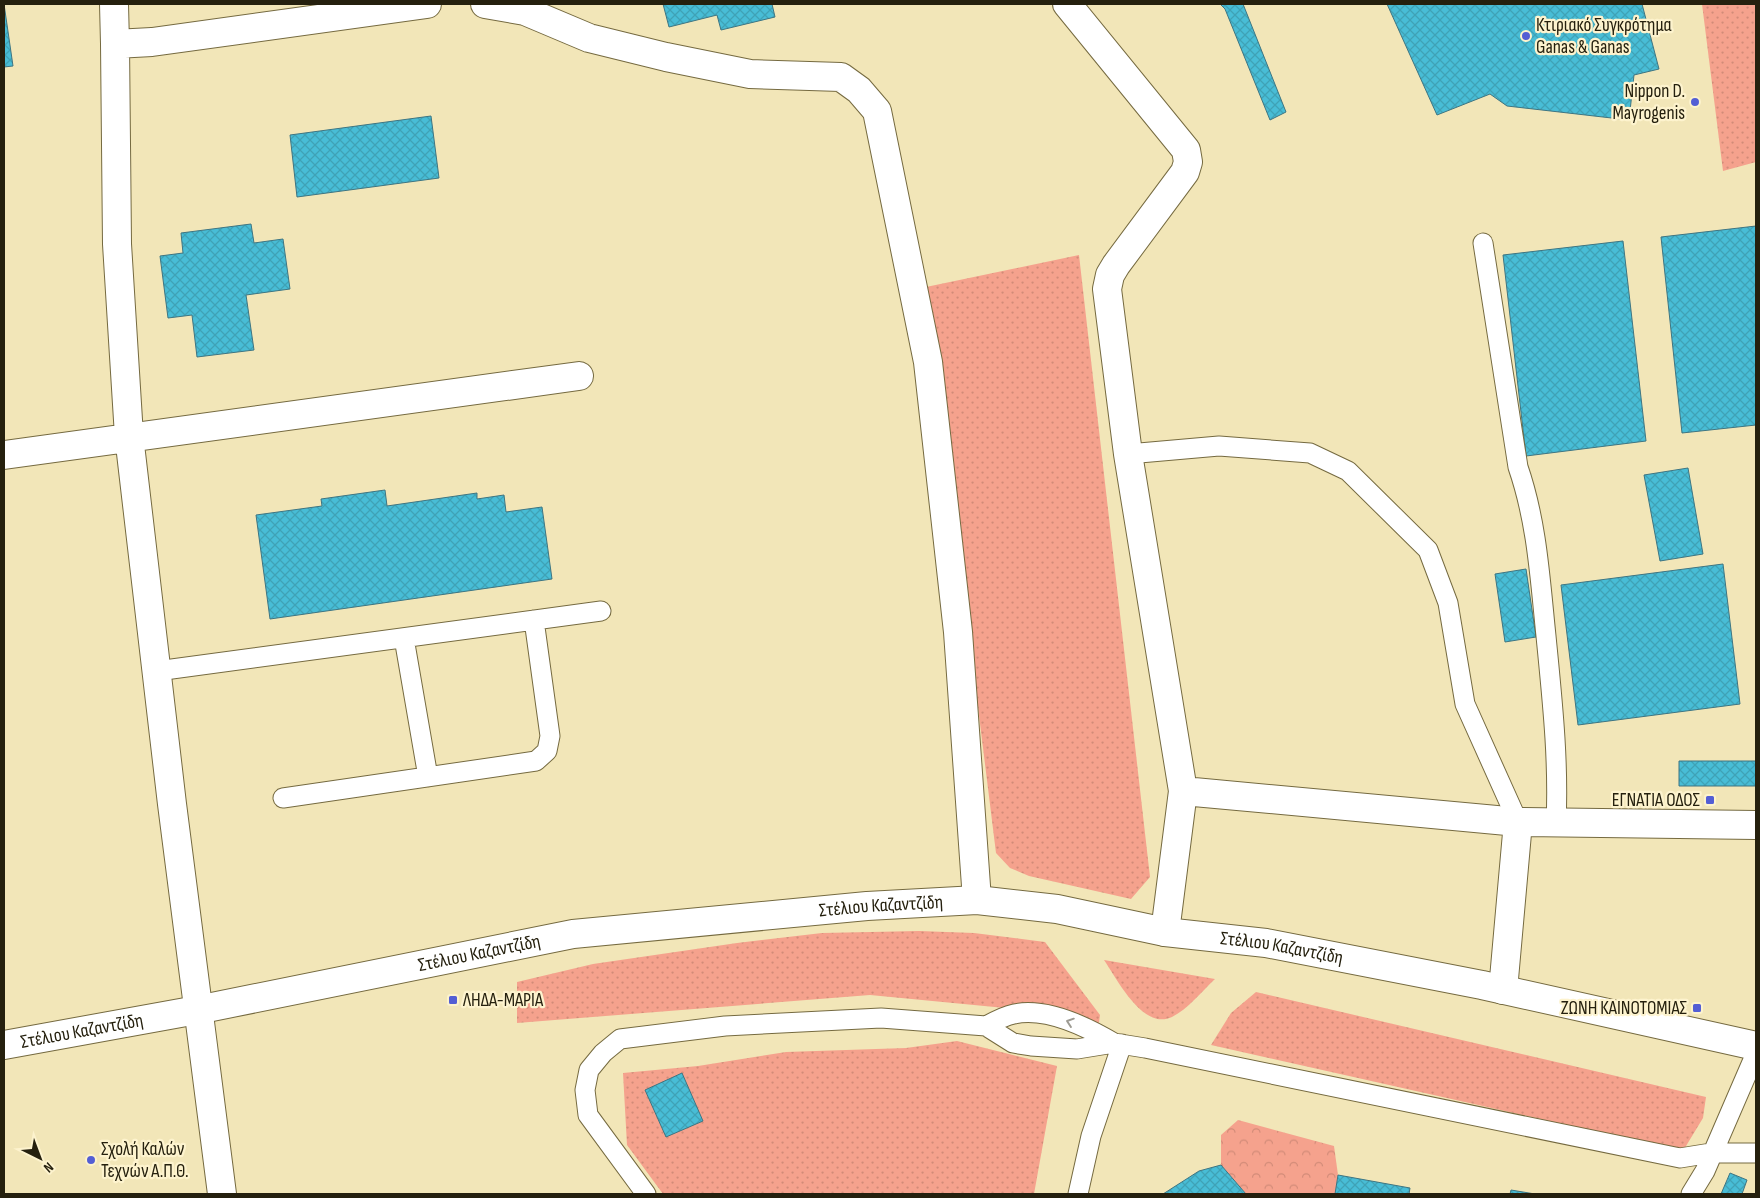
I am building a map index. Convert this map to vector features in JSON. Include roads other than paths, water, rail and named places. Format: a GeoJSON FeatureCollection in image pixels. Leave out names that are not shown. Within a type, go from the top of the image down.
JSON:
{"type":"FeatureCollection","features":[{"type":"Feature","properties":{"kind":"street"},"geometry":{"type":"LineString","coordinates":[[114,4],[117,244],[129,436],[197,1010],[222,1194]]}},
{"type":"Feature","properties":{"kind":"street"},"geometry":{"type":"LineString","coordinates":[[115,44],[152,42],[427,4]]}},
{"type":"Feature","properties":{"kind":"street"},"geometry":{"type":"LineString","coordinates":[[485,4],[525,11],[589,38],[666,57],[750,74],[841,77],[859,90],[877,111],[928,362],[958,632],[977,900]]}},
{"type":"Feature","properties":{"kind":"street"},"geometry":{"type":"LineString","coordinates":[[1067,4],[1186,150],[1188,162],[1185,172],[1151,216],[1110,275],[1107,289],[1128,454],[1183,791],[1165,932]]}},
{"type":"Feature","properties":{"kind":"street"},"geometry":{"type":"LineString","coordinates":[[4,455],[129,436],[579,376]]}},
{"type":"Feature","properties":{"kind":"street"},"geometry":{"type":"LineString","coordinates":[[1183,791],[1518,822],[1756,825]]}},
{"type":"Feature","properties":{"kind":"street"},"geometry":{"type":"LineString","coordinates":[[1503,990],[1518,822]]}},
{"type":"Feature","properties":{"kind":"street","name":"Στέλιου Καζαντζίδη"},"geometry":{"type":"LineString","coordinates":[[4,1045],[197,1010],[573,934],[867,906],[977,900],[1057,909],[1165,932],[1266,943],[1503,990],[1756,1046]]}},
{"type":"Feature","properties":{"kind":"lane"},"geometry":{"type":"LineString","coordinates":[[1483,243],[1518,467],[1529,500],[1536,540],[1558,776],[1556,823]]}},
{"type":"Feature","properties":{"kind":"lane"},"geometry":{"type":"LineString","coordinates":[[1128,454],[1219,446],[1310,453],[1348,470],[1428,550],[1448,603],[1465,704],[1518,822]]}},
{"type":"Feature","properties":{"kind":"lane"},"geometry":{"type":"LineString","coordinates":[[157,672],[601,611]]}},
{"type":"Feature","properties":{"kind":"lane"},"geometry":{"type":"LineString","coordinates":[[283,798],[536,760],[547,750],[550,736],[534,620]]}},
{"type":"Feature","properties":{"kind":"lane"},"geometry":{"type":"LineString","coordinates":[[404,638],[428,777]]}},
{"type":"Feature","properties":{"kind":"lane"},"geometry":{"type":"LineString","coordinates":[[646,1194],[588,1115],[585,1090],[589,1070],[603,1052],[620,1039],[725,1026],[881,1018],[986,1026],[1006,1016],[1030,1013],[1073,1023],[1118,1044],[1333,1085],[1680,1158],[1711,1153],[1756,1152]]}},
{"type":"Feature","properties":{"kind":"lane"},"geometry":{"type":"LineString","coordinates":[[986,1026],[1005,1040],[1026,1045],[1077,1049],[1118,1044]]}},
{"type":"Feature","properties":{"kind":"lane"},"geometry":{"type":"LineString","coordinates":[[1078,1194],[1091,1136],[1118,1044]]}},
{"type":"Feature","properties":{"kind":"lane"},"geometry":{"type":"LineString","coordinates":[[1693,1192],[1756,1053]]}},
{"type":"Feature","properties":{"kind":"lane"},"geometry":{"type":"LineString","coordinates":[[1680,1158],[1700,1174],[1693,1192]]}},
{"type":"Feature","properties":{"kind":"place","name":"Κτιριακό Συγκρότημα Ganas & Ganas"},"geometry":{"type":"Point","coordinates":[1526,36]}},
{"type":"Feature","properties":{"kind":"place","name":"Nippon D. Mayrogenis"},"geometry":{"type":"Point","coordinates":[1695,102]}},
{"type":"Feature","properties":{"kind":"place","name":"ΕΓΝΑΤΙΑ ΟΔΟΣ"},"geometry":{"type":"Point","coordinates":[1710,800]}},
{"type":"Feature","properties":{"kind":"place","name":"ΛΗΔΑ-ΜΑΡΙΑ"},"geometry":{"type":"Point","coordinates":[453,1000]}},
{"type":"Feature","properties":{"kind":"place","name":"ΖΩΝΗ ΚΑΙΝΟΤΟΜΙΑΣ"},"geometry":{"type":"Point","coordinates":[1697,1008]}},
{"type":"Feature","properties":{"kind":"place","name":"Σχολή Καλών Τεχνών Α.Π.Θ."},"geometry":{"type":"Point","coordinates":[91,1160]}}]}
